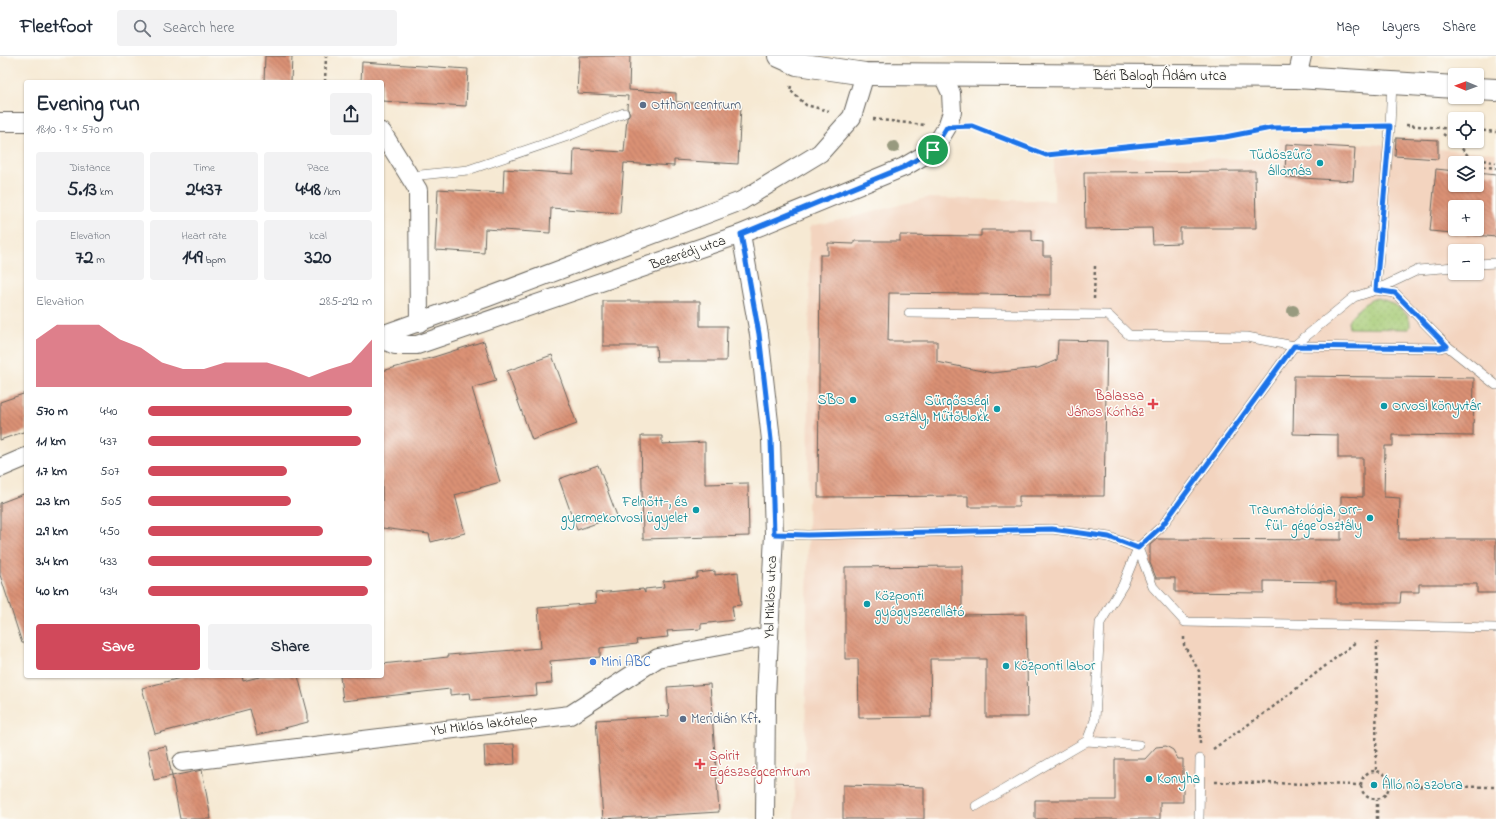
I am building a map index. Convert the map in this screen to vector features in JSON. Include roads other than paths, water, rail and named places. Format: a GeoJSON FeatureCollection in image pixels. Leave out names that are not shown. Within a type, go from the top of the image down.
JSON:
{"type":"FeatureCollection","features":[{"type":"Feature","properties":{"kind":"street"},"geometry":{"type":"LineString","coordinates":[[1297,77],[1302,56]]}},
{"type":"Feature","properties":{"kind":"street","name":"Béri Balogh Ádám utca"},"geometry":{"type":"LineString","coordinates":[[789,59],[865,74],[944,76],[1297,77],[1448,87]]}},
{"type":"Feature","properties":{"kind":"street","name":"Bezerédj utca"},"geometry":{"type":"LineString","coordinates":[[384,334],[419,323],[741,201],[820,153],[852,117],[865,74]]}},
{"type":"Feature","properties":{"kind":"street","name":"Bezerédj utca"},"geometry":{"type":"LineString","coordinates":[[384,340],[395,345],[417,345],[741,234],[904,167],[933,150],[947,127],[952,112],[951,93],[944,76]]}},
{"type":"Feature","properties":{"kind":"street"},"geometry":{"type":"LineString","coordinates":[[1484,89],[1496,90]]}},
{"type":"Feature","properties":{"kind":"street"},"geometry":{"type":"LineString","coordinates":[[0,122],[24,122]]}},
{"type":"Feature","properties":{"kind":"street"},"geometry":{"type":"LineString","coordinates":[[384,135],[418,190],[419,323]]}},
{"type":"Feature","properties":{"kind":"street","name":"Ybl Miklós utca"},"geometry":{"type":"LineString","coordinates":[[741,234],[761,349],[771,440],[774,534],[766,698],[765,819]]}},
{"type":"Feature","properties":{"kind":"street"},"geometry":{"type":"LineString","coordinates":[[0,468],[24,458]]}},
{"type":"Feature","properties":{"kind":"street","name":"Ybl Miklós lakótelep"},"geometry":{"type":"LineString","coordinates":[[182,762],[570,715],[658,658],[769,636]]}},
{"type":"Feature","properties":{"kind":"lane"},"geometry":{"type":"LineString","coordinates":[[1376,290],[1390,126],[1392,83]]}},
{"type":"Feature","properties":{"kind":"lane"},"geometry":{"type":"LineString","coordinates":[[410,176],[468,170],[568,136],[624,113]]}},
{"type":"Feature","properties":{"kind":"lane"},"geometry":{"type":"LineString","coordinates":[[1484,264],[1496,263]]}},
{"type":"Feature","properties":{"kind":"lane"},"geometry":{"type":"LineString","coordinates":[[1088,741],[1095,720],[1100,623],[1123,585],[1138,548],[1162,526],[1294,346],[1354,297],[1376,290],[1418,270],[1448,267]]}},
{"type":"Feature","properties":{"kind":"lane"},"geometry":{"type":"LineString","coordinates":[[1376,290],[1395,293],[1447,346],[1496,385]]}},
{"type":"Feature","properties":{"kind":"lane"},"geometry":{"type":"LineString","coordinates":[[909,313],[1108,315],[1130,334],[1247,337],[1294,346],[1440,348],[1447,346]]}},
{"type":"Feature","properties":{"kind":"lane"},"geometry":{"type":"LineString","coordinates":[[774,534],[808,535],[1052,529],[1109,537],[1138,548],[1153,587],[1185,622],[1496,628]]}},
{"type":"Feature","properties":{"kind":"lane"},"geometry":{"type":"LineString","coordinates":[[976,806],[1088,741],[1139,745]]}},
{"type":"Feature","properties":{"kind":"lane"},"geometry":{"type":"LineString","coordinates":[[1199,819],[1200,759]]}},
{"type":"Feature","properties":{"kind":"place","name":"Otthon centrum"},"geometry":{"type":"Point","coordinates":[643,105]}},
{"type":"Feature","properties":{"kind":"place","name":"Tüdőszűrő állomás"},"geometry":{"type":"Point","coordinates":[1320,163]}},
{"type":"Feature","properties":{"kind":"place","name":"SBO"},"geometry":{"type":"Point","coordinates":[853,400]}},
{"type":"Feature","properties":{"kind":"place","name":"Balassa János Kórház"},"geometry":{"type":"Point","coordinates":[1153,404]}},
{"type":"Feature","properties":{"kind":"place","name":"Orvosi könyvtár"},"geometry":{"type":"Point","coordinates":[1384,406]}},
{"type":"Feature","properties":{"kind":"place","name":"Sürgősségi osztály, Műtőblokk"},"geometry":{"type":"Point","coordinates":[997,409]}},
{"type":"Feature","properties":{"kind":"place","name":"Felnőtt-, és gyermekorvosi ügyelet"},"geometry":{"type":"Point","coordinates":[696,510]}},
{"type":"Feature","properties":{"kind":"place","name":"Traumatológia, Orr- fül- gége osztály"},"geometry":{"type":"Point","coordinates":[1370,518]}},
{"type":"Feature","properties":{"kind":"place","name":"Központi gyógyszerellátó"},"geometry":{"type":"Point","coordinates":[867,604]}},
{"type":"Feature","properties":{"kind":"place","name":"Mini ABC"},"geometry":{"type":"Point","coordinates":[593,662]}},
{"type":"Feature","properties":{"kind":"place","name":"Központi labor"},"geometry":{"type":"Point","coordinates":[1006,666]}},
{"type":"Feature","properties":{"kind":"place","name":"Meridián Kft."},"geometry":{"type":"Point","coordinates":[683,719]}},
{"type":"Feature","properties":{"kind":"place","name":"Spirit Egészségcentrum"},"geometry":{"type":"Point","coordinates":[700,764]}},
{"type":"Feature","properties":{"kind":"place","name":"Konyha"},"geometry":{"type":"Point","coordinates":[1149,779]}},
{"type":"Feature","properties":{"kind":"place","name":"Álló nő szobra"},"geometry":{"type":"Point","coordinates":[1374,785]}}]}
